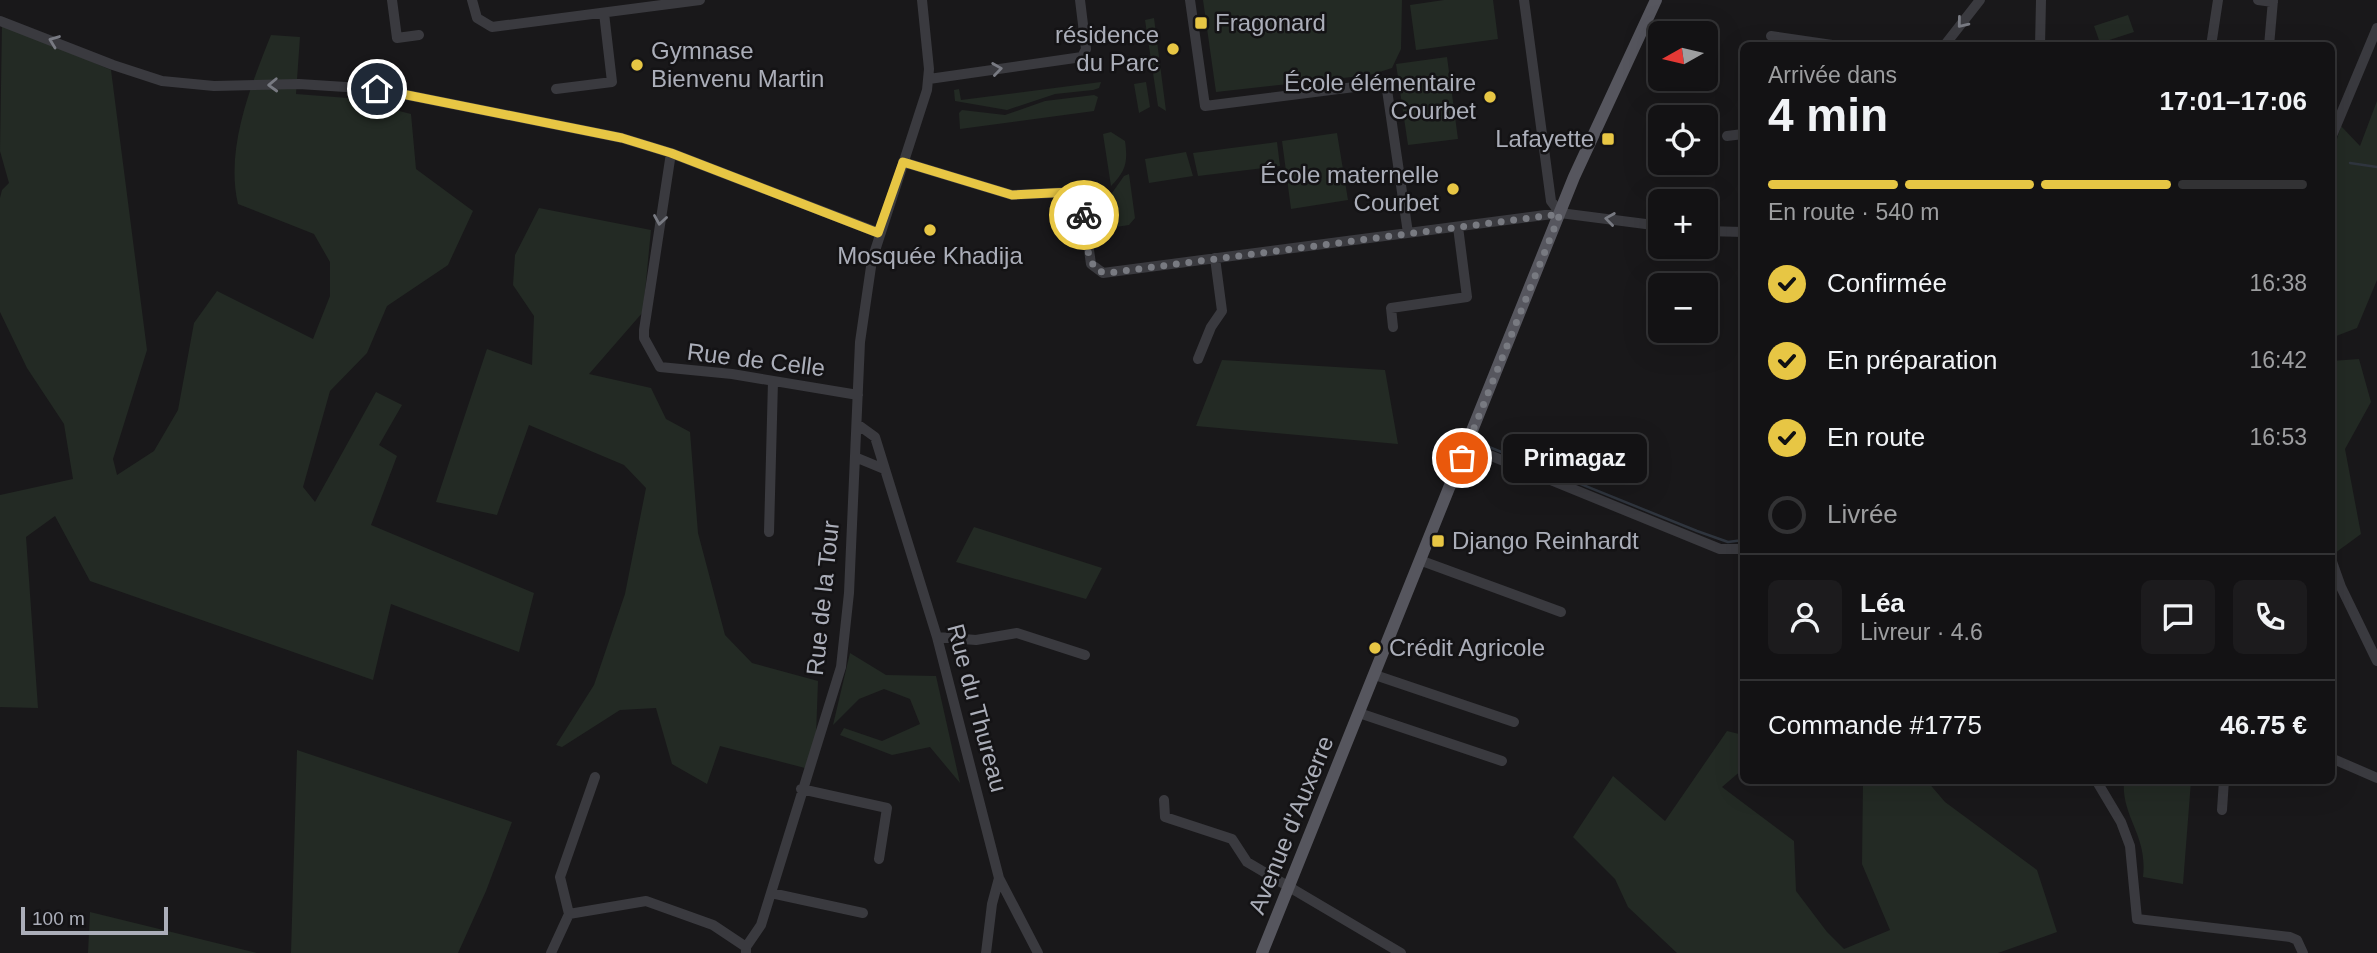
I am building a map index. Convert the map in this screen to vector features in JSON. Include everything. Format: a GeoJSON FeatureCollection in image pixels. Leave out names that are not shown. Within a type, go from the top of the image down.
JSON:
{"type":"FeatureCollection","features":[{"type":"Feature","properties":{"kind":"main road","name":"Avenue d'Auxerre"},"geometry":{"type":"LineString","coordinates":[[1262,953],[1560,214],[1656,0]]}},
{"type":"Feature","properties":{"kind":"street"},"geometry":{"type":"LineString","coordinates":[[392,0],[397,38],[419,35]]}},
{"type":"Feature","properties":{"kind":"street"},"geometry":{"type":"LineString","coordinates":[[472,0],[474,13],[481,22],[499,27],[604,13],[636,4],[700,0]]}},
{"type":"Feature","properties":{"kind":"street"},"geometry":{"type":"LineString","coordinates":[[922,0],[929,79],[1082,57],[1086,48],[1080,0]]}},
{"type":"Feature","properties":{"kind":"street"},"geometry":{"type":"LineString","coordinates":[[1190,0],[1205,106],[1386,83],[1408,233]]}},
{"type":"Feature","properties":{"kind":"street"},"geometry":{"type":"LineString","coordinates":[[1524,0],[1551,201],[1560,214]]}},
{"type":"Feature","properties":{"kind":"street"},"geometry":{"type":"LineString","coordinates":[[1947,42],[1980,0]]}},
{"type":"Feature","properties":{"kind":"street"},"geometry":{"type":"LineString","coordinates":[[2040,42],[2041,0]]}},
{"type":"Feature","properties":{"kind":"street"},"geometry":{"type":"LineString","coordinates":[[2212,42],[2218,0]]}},
{"type":"Feature","properties":{"kind":"street"},"geometry":{"type":"LineString","coordinates":[[2258,0],[2273,1],[2269,42]]}},
{"type":"Feature","properties":{"kind":"street"},"geometry":{"type":"LineString","coordinates":[[556,89],[612,82],[604,13]]}},
{"type":"Feature","properties":{"kind":"street"},"geometry":{"type":"LineString","coordinates":[[0,21],[162,81],[214,86],[342,86],[425,97],[622,138],[671,153],[878,233]]}},
{"type":"Feature","properties":{"kind":"street"},"geometry":{"type":"LineString","coordinates":[[2335,128],[2377,28]]}},
{"type":"Feature","properties":{"kind":"street"},"geometry":{"type":"LineString","coordinates":[[1772,36],[1812,42]]}},
{"type":"Feature","properties":{"kind":"street","name":"Rue de la Tour"},"geometry":{"type":"LineString","coordinates":[[746,950],[761,925],[841,667],[849,593],[862,328],[878,233],[929,79]]}},
{"type":"Feature","properties":{"kind":"street"},"geometry":{"type":"LineString","coordinates":[[1727,136],[1740,134]]}},
{"type":"Feature","properties":{"kind":"street","name":"Rue de Celle"},"geometry":{"type":"LineString","coordinates":[[671,153],[644,338],[660,367],[668,370],[732,374],[858,395]]}},
{"type":"Feature","properties":{"kind":"street"},"geometry":{"type":"LineString","coordinates":[[903,162],[1012,195],[1071,192],[1083,208],[1091,264],[1097,271],[1108,273],[1560,214],[1648,224]]}},
{"type":"Feature","properties":{"kind":"street"},"geometry":{"type":"LineString","coordinates":[[1393,327],[1391,308],[1467,298],[1458,227]]}},
{"type":"Feature","properties":{"kind":"street"},"geometry":{"type":"LineString","coordinates":[[1718,231],[1740,232]]}},
{"type":"Feature","properties":{"kind":"street"},"geometry":{"type":"LineString","coordinates":[[1198,359],[1211,327],[1222,311],[1215,258]]}},
{"type":"Feature","properties":{"kind":"street"},"geometry":{"type":"LineString","coordinates":[[769,532],[773,381]]}},
{"type":"Feature","properties":{"kind":"street","name":"Rue du Thureau"},"geometry":{"type":"LineString","coordinates":[[857,424],[875,437],[937,637],[999,878],[1038,953]]}},
{"type":"Feature","properties":{"kind":"street"},"geometry":{"type":"LineString","coordinates":[[1467,446],[1720,549],[1731,551],[1740,549]]}},
{"type":"Feature","properties":{"kind":"street"},"geometry":{"type":"LineString","coordinates":[[855,457],[884,469]]}},
{"type":"Feature","properties":{"kind":"street"},"geometry":{"type":"LineString","coordinates":[[1422,561],[1561,612]]}},
{"type":"Feature","properties":{"kind":"street"},"geometry":{"type":"LineString","coordinates":[[2335,577],[2377,661]]}},
{"type":"Feature","properties":{"kind":"street"},"geometry":{"type":"LineString","coordinates":[[937,637],[976,640],[1017,633],[1085,655]]}},
{"type":"Feature","properties":{"kind":"street"},"geometry":{"type":"LineString","coordinates":[[1375,675],[1514,722]]}},
{"type":"Feature","properties":{"kind":"street"},"geometry":{"type":"LineString","coordinates":[[1359,713],[1503,761]]}},
{"type":"Feature","properties":{"kind":"street"},"geometry":{"type":"LineString","coordinates":[[2335,760],[2377,778]]}},
{"type":"Feature","properties":{"kind":"street"},"geometry":{"type":"LineString","coordinates":[[551,953],[569,914],[560,877],[595,777]]}},
{"type":"Feature","properties":{"kind":"street"},"geometry":{"type":"LineString","coordinates":[[2098,784],[2121,822],[2130,846],[2137,919],[2290,937],[2297,940],[2303,953]]}},
{"type":"Feature","properties":{"kind":"street"},"geometry":{"type":"LineString","coordinates":[[2222,810],[2224,784]]}},
{"type":"Feature","properties":{"kind":"street"},"geometry":{"type":"LineString","coordinates":[[802,789],[887,808],[879,859]]}},
{"type":"Feature","properties":{"kind":"street"},"geometry":{"type":"LineString","coordinates":[[1164,800],[1166,817],[1232,839],[1247,862],[1401,953]]}},
{"type":"Feature","properties":{"kind":"street"},"geometry":{"type":"LineString","coordinates":[[986,953],[992,904],[999,878]]}},
{"type":"Feature","properties":{"kind":"street"},"geometry":{"type":"LineString","coordinates":[[771,893],[863,913]]}},
{"type":"Feature","properties":{"kind":"street"},"geometry":{"type":"LineString","coordinates":[[569,914],[646,901],[713,925],[746,950]]}},
{"type":"Feature","properties":{"kind":"shaded area"},"geometry":{"type":"Polygon","coordinates":[[[1203,0],[1402,0],[1401,49],[1392,68],[1370,75],[1216,92],[1203,0]]]}},
{"type":"Feature","properties":{"kind":"shaded area"},"geometry":{"type":"Polygon","coordinates":[[[1444,0],[1493,0],[1498,39],[1416,50],[1410,5],[1444,0]]]}},
{"type":"Feature","properties":{"kind":"shaded area"},"geometry":{"type":"Polygon","coordinates":[[[2128,15],[2134,32],[2100,42],[2094,26],[2128,15]]]}},
{"type":"Feature","properties":{"kind":"shaded area"},"geometry":{"type":"Polygon","coordinates":[[[1154,18],[1166,111],[1158,106],[1145,20],[1154,18]]]}},
{"type":"Feature","properties":{"kind":"shaded area"},"geometry":{"type":"Polygon","coordinates":[[[2,23],[111,70],[147,350],[113,459],[117,475],[154,451],[178,410],[194,323],[217,291],[313,339],[330,296],[330,262],[314,234],[238,204],[235,183],[237,140],[248,96],[271,35],[300,37],[296,94],[348,98],[411,114],[416,169],[473,211],[448,265],[387,306],[367,353],[330,391],[303,487],[315,502],[376,392],[402,405],[379,445],[397,456],[371,525],[534,593],[519,652],[391,604],[373,680],[90,581],[55,516],[26,537],[38,708],[0,707],[0,495],[73,479],[64,424],[27,368],[0,312],[0,198],[2,190],[9,183],[0,151],[2,23]]]}},
{"type":"Feature","properties":{"kind":"shaded area"},"geometry":{"type":"Polygon","coordinates":[[[1447,57],[1458,139],[1408,145],[1396,64],[1447,57]]]}},
{"type":"Feature","properties":{"kind":"shaded area"},"geometry":{"type":"Polygon","coordinates":[[[1101,82],[1099,88],[1093,90],[1055,94],[1007,110],[955,101],[954,90],[959,89],[961,100],[1101,82]]]}},
{"type":"Feature","properties":{"kind":"shaded area"},"geometry":{"type":"Polygon","coordinates":[[[1146,82],[1150,107],[1139,113],[1134,84],[1146,82]]]}},
{"type":"Feature","properties":{"kind":"shaded area"},"geometry":{"type":"Polygon","coordinates":[[[1094,95],[1098,97],[1094,111],[960,129],[959,113],[962,110],[1005,115],[1045,101],[1094,95]]]}},
{"type":"Feature","properties":{"kind":"shaded area"},"geometry":{"type":"Polygon","coordinates":[[[2377,101],[2377,280],[2357,328],[2335,336],[2335,145],[2341,126],[2360,146],[2377,101]]]}},
{"type":"Feature","properties":{"kind":"shaded area"},"geometry":{"type":"Polygon","coordinates":[[[1111,132],[1125,141],[1126,155],[1123,171],[1111,186],[1103,134],[1111,132]]]}},
{"type":"Feature","properties":{"kind":"shaded area"},"geometry":{"type":"Polygon","coordinates":[[[1337,133],[1348,200],[1291,209],[1282,141],[1337,133]]]}},
{"type":"Feature","properties":{"kind":"shaded area"},"geometry":{"type":"Polygon","coordinates":[[[1277,142],[1280,166],[1198,176],[1193,153],[1277,142]]]}},
{"type":"Feature","properties":{"kind":"shaded area"},"geometry":{"type":"Polygon","coordinates":[[[1186,152],[1193,176],[1149,183],[1145,159],[1186,152]]]}},
{"type":"Feature","properties":{"kind":"shaded area"},"geometry":{"type":"Polygon","coordinates":[[[1129,174],[1135,218],[1129,225],[1116,227],[1112,193],[1124,176],[1129,174]]]}},
{"type":"Feature","properties":{"kind":"shaded area"},"geometry":{"type":"Polygon","coordinates":[[[539,208],[651,230],[643,312],[589,374],[651,388],[666,419],[690,432],[698,533],[725,635],[752,663],[818,681],[816,736],[805,768],[720,746],[707,784],[672,764],[656,708],[620,710],[562,747],[556,745],[594,685],[625,594],[646,488],[624,465],[529,425],[497,515],[436,502],[487,349],[532,365],[534,316],[513,285],[515,255],[539,208]]]}},
{"type":"Feature","properties":{"kind":"shaded area"},"geometry":{"type":"Polygon","coordinates":[[[2359,359],[2371,402],[2345,449],[2361,534],[2335,553],[2335,361],[2359,359]]]}},
{"type":"Feature","properties":{"kind":"shaded area"},"geometry":{"type":"Polygon","coordinates":[[[1222,360],[1385,370],[1398,444],[1196,426],[1222,360]]]}},
{"type":"Feature","properties":{"kind":"shaded area"},"geometry":{"type":"Polygon","coordinates":[[[974,527],[1102,568],[1086,599],[956,562],[974,527]]]}},
{"type":"Feature","properties":{"kind":"shaded area"},"geometry":{"type":"Polygon","coordinates":[[[850,653],[886,675],[936,676],[960,783],[930,747],[892,755],[840,735],[844,728],[882,741],[920,724],[910,699],[884,689],[859,699],[833,725],[850,653]]]}},
{"type":"Feature","properties":{"kind":"shaded area"},"geometry":{"type":"Polygon","coordinates":[[[1727,731],[1740,734],[1740,772],[1722,787],[1794,841],[1796,891],[1827,932],[1844,949],[1890,930],[1862,864],[1863,784],[1930,784],[1945,802],[2037,870],[2057,932],[1998,953],[1677,953],[1628,907],[1615,879],[1573,837],[1613,776],[1665,821],[1727,731]]]}},
{"type":"Feature","properties":{"kind":"shaded area"},"geometry":{"type":"Polygon","coordinates":[[[297,750],[512,822],[486,891],[458,953],[291,953],[297,750]]]}},
{"type":"Feature","properties":{"kind":"shaded area"},"geometry":{"type":"Polygon","coordinates":[[[2124,784],[2191,784],[2183,884],[2143,877],[2142,849],[2124,794],[2124,784]]]}},
{"type":"Feature","properties":{"kind":"shaded area"},"geometry":{"type":"Polygon","coordinates":[[[90,912],[257,953],[88,953],[90,912]]]}},
{"type":"Feature","properties":{"kind":"waterway"},"geometry":{"type":"LineString","coordinates":[[2350,163],[2377,167]]}},
{"type":"Feature","properties":{"kind":"waterway"},"geometry":{"type":"LineString","coordinates":[[1483,441],[1484,445],[1697,531],[1728,542],[1740,540]]}},
{"type":"Feature","properties":{"kind":"way so far"},"geometry":{"type":"LineString","coordinates":[[1084,215],[1091,264],[1097,271],[1108,273],[1560,214],[1462,458]]}},
{"type":"Feature","properties":{"kind":"place","name":"Fragonard"},"geometry":{"type":"Point","coordinates":[1201,23]}},
{"type":"Feature","properties":{"kind":"place","name":"résidence du Parc"},"geometry":{"type":"Point","coordinates":[1173,49]}},
{"type":"Feature","properties":{"kind":"place","name":"Gymnase Bienvenu Martin"},"geometry":{"type":"Point","coordinates":[637,65]}},
{"type":"Feature","properties":{"kind":"place","name":"École élémentaire Courbet"},"geometry":{"type":"Point","coordinates":[1490,97]}},
{"type":"Feature","properties":{"kind":"place","name":"Lafayette"},"geometry":{"type":"Point","coordinates":[1608,139]}},
{"type":"Feature","properties":{"kind":"place","name":"École maternelle Courbet"},"geometry":{"type":"Point","coordinates":[1453,189]}},
{"type":"Feature","properties":{"kind":"place","name":"Mosquée Khadija"},"geometry":{"type":"Point","coordinates":[930,230]}},
{"type":"Feature","properties":{"kind":"place","name":"Primagaz"},"geometry":{"type":"Point","coordinates":[1462,458]}},
{"type":"Feature","properties":{"kind":"place","name":"Django Reinhardt"},"geometry":{"type":"Point","coordinates":[1438,541]}},
{"type":"Feature","properties":{"kind":"place","name":"Crédit Agricole"},"geometry":{"type":"Point","coordinates":[1375,648]}},
{"type":"Feature","properties":{"kind":"route"},"geometry":{"type":"LineString","coordinates":[[377,89],[622,138],[671,153],[878,233],[903,162],[1012,195],[1065,190],[1081,201],[1084,215]]}}]}
